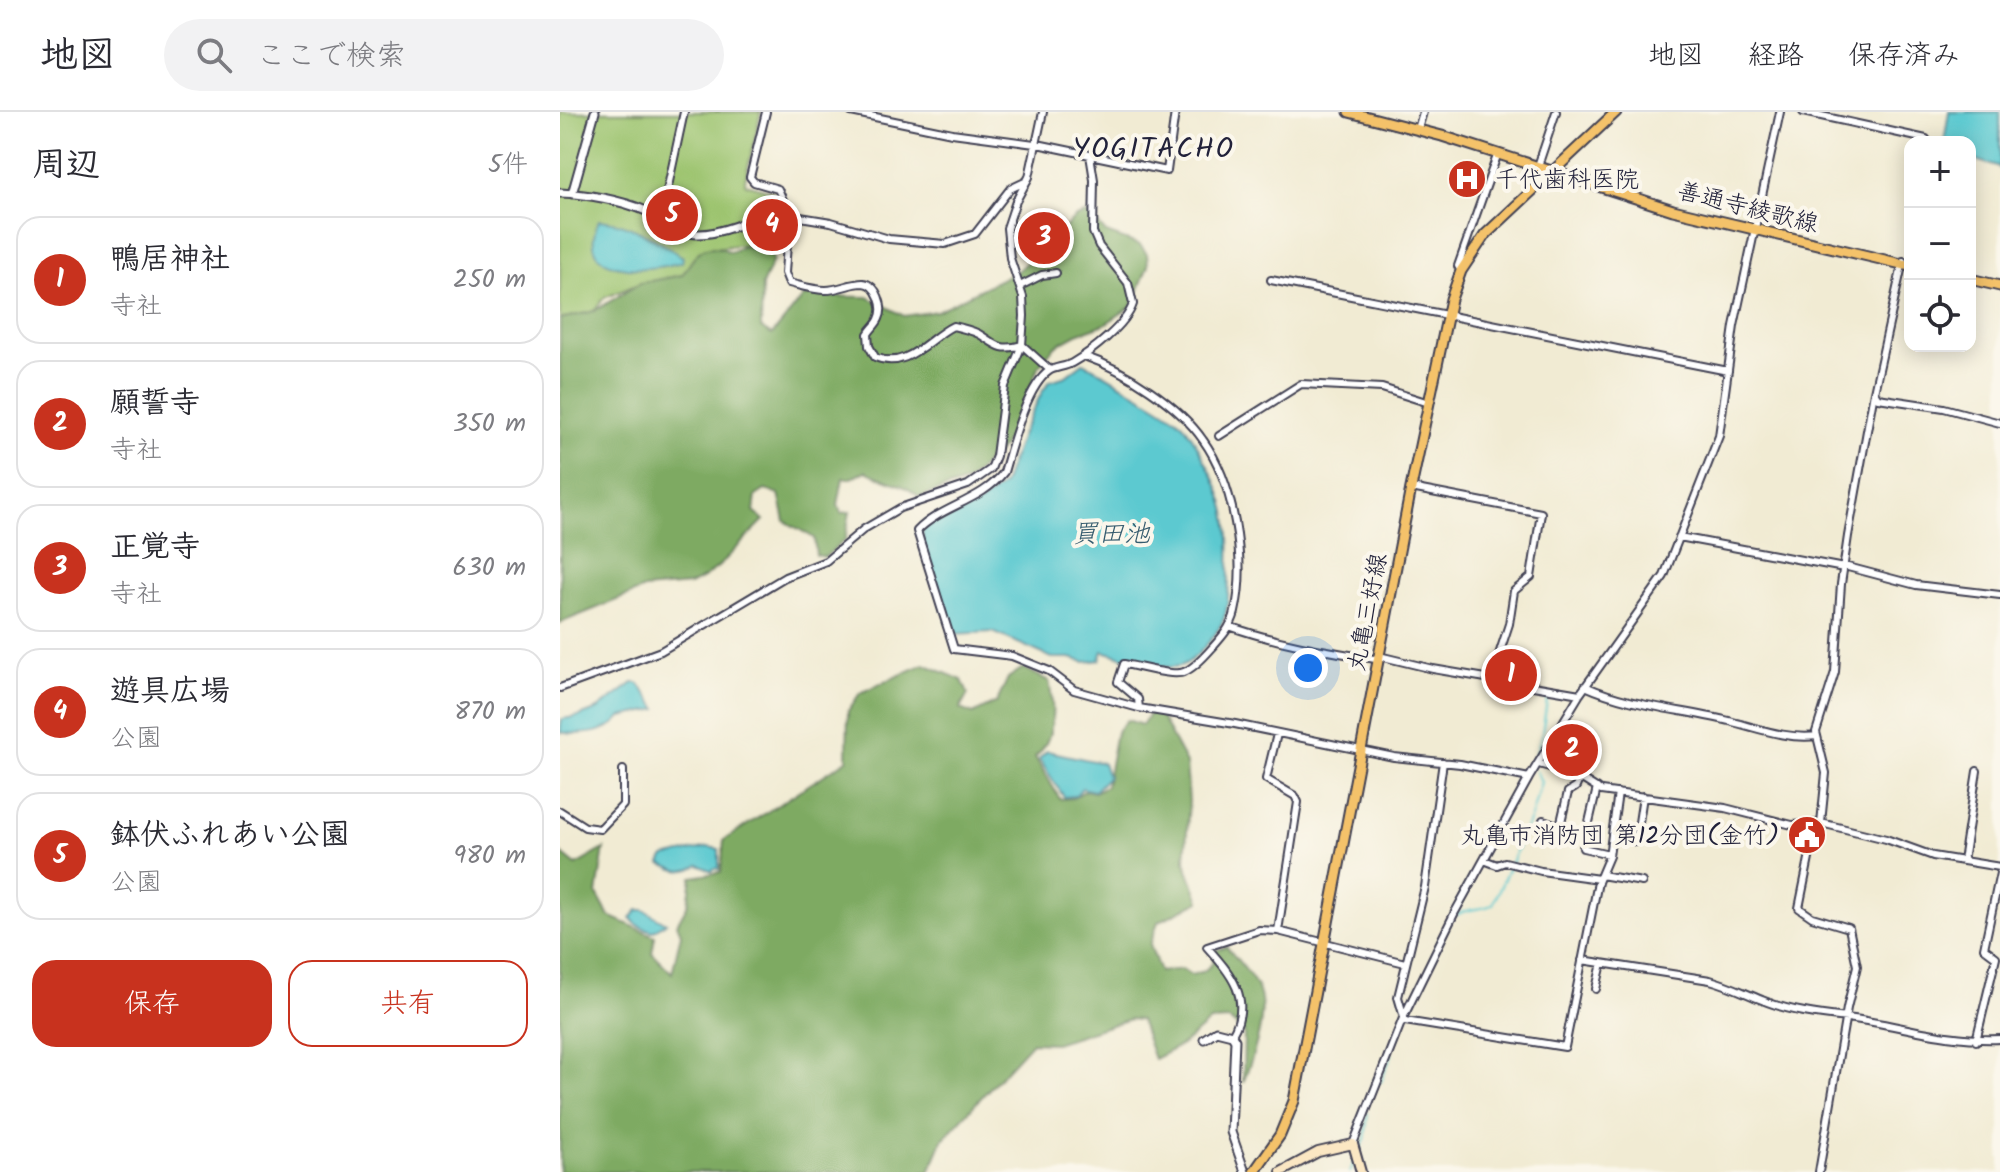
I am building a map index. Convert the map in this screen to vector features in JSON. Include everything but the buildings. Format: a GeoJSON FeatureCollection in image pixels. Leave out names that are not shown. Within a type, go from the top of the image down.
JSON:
{"type":"FeatureCollection","features":[{"type":"Feature","properties":{"kind":"main road","name":"善通寺綾歌線"},"geometry":{"type":"LineString","coordinates":[[1349,112],[1498,153],[1673,210],[1904,263]]}},
{"type":"Feature","properties":{"kind":"main road","name":"丸亀三好線"},"geometry":{"type":"LineString","coordinates":[[1254,1172],[1280,1135],[1294,1101],[1411,488],[1447,313],[1461,271],[1485,235],[1616,112]]}},
{"type":"Feature","properties":{"kind":"main road"},"geometry":{"type":"LineString","coordinates":[[1974,280],[2000,286]]}},
{"type":"Feature","properties":{"kind":"main road"},"geometry":{"type":"LineString","coordinates":[[1281,1172],[1318,1152],[1353,1144],[1361,1172]]}},
{"type":"Feature","properties":{"kind":"street"},"geometry":{"type":"LineString","coordinates":[[572,194],[595,112]]}},
{"type":"Feature","properties":{"kind":"street"},"geometry":{"type":"LineString","coordinates":[[661,219],[684,112]]}},
{"type":"Feature","properties":{"kind":"street"},"geometry":{"type":"LineString","coordinates":[[766,112],[750,177],[754,182],[778,189],[783,200],[781,207]]}},
{"type":"Feature","properties":{"kind":"street"},"geometry":{"type":"LineString","coordinates":[[851,112],[1042,145],[1167,171],[1175,112]]}},
{"type":"Feature","properties":{"kind":"street"},"geometry":{"type":"LineString","coordinates":[[560,688],[661,651],[785,577],[826,561],[864,529],[900,508],[953,492],[986,474],[995,460],[1005,386],[1022,345],[1024,316],[1020,286],[1010,258],[1007,228],[1027,181],[1043,112]]}},
{"type":"Feature","properties":{"kind":"street"},"geometry":{"type":"LineString","coordinates":[[1418,129],[1423,112]]}},
{"type":"Feature","properties":{"kind":"street"},"geometry":{"type":"LineString","coordinates":[[1538,166],[1556,112]]}},
{"type":"Feature","properties":{"kind":"street"},"geometry":{"type":"LineString","coordinates":[[1353,1144],[1404,1020],[1529,778],[1585,686],[1659,587],[1719,436],[1734,326],[1780,112]]}},
{"type":"Feature","properties":{"kind":"street"},"geometry":{"type":"LineString","coordinates":[[1803,112],[1912,136]]}},
{"type":"Feature","properties":{"kind":"street"},"geometry":{"type":"LineString","coordinates":[[1461,271],[1458,266],[1498,153]]}},
{"type":"Feature","properties":{"kind":"street"},"geometry":{"type":"LineString","coordinates":[[1090,155],[1094,180],[1093,232],[1099,246],[1128,283],[1133,300],[1130,312],[1084,356],[1050,370],[1029,398],[999,479],[920,527],[917,535],[954,649],[1012,656],[1049,671],[1074,690],[1139,708],[1361,751],[1529,778]]}},
{"type":"Feature","properties":{"kind":"street"},"geometry":{"type":"LineString","coordinates":[[781,207],[789,214],[831,222],[889,239],[945,244],[975,234],[1010,189],[1027,181]]}},
{"type":"Feature","properties":{"kind":"street"},"geometry":{"type":"LineString","coordinates":[[560,193],[633,207],[690,233],[709,233],[781,207]]}},
{"type":"Feature","properties":{"kind":"street"},"geometry":{"type":"LineString","coordinates":[[789,214],[785,273],[789,283],[816,290],[862,283],[870,285],[876,291],[881,312],[868,334],[869,346],[875,357],[890,361],[917,352],[933,342],[937,333],[953,326],[981,335],[995,346],[1014,348],[1022,345]]}},
{"type":"Feature","properties":{"kind":"street"},"geometry":{"type":"LineString","coordinates":[[1819,1172],[1857,966],[1849,928],[1812,917],[1799,908],[1826,773],[1817,736],[1835,672],[1844,567],[1874,392],[1904,267]]}},
{"type":"Feature","properties":{"kind":"street"},"geometry":{"type":"LineString","coordinates":[[1020,286],[1042,275],[1056,273]]}},
{"type":"Feature","properties":{"kind":"street"},"geometry":{"type":"LineString","coordinates":[[1271,280],[1728,371]]}},
{"type":"Feature","properties":{"kind":"street"},"geometry":{"type":"LineString","coordinates":[[1022,345],[1050,370]]}},
{"type":"Feature","properties":{"kind":"street"},"geometry":{"type":"LineString","coordinates":[[1084,356],[1100,361],[1164,400],[1183,417],[1208,448],[1229,498],[1236,533],[1238,583],[1235,613],[1229,626],[1207,654],[1186,672],[1173,673],[1124,664],[1118,682],[1138,699],[1139,708]]}},
{"type":"Feature","properties":{"kind":"street"},"geometry":{"type":"LineString","coordinates":[[1219,436],[1301,384],[1382,388],[1429,403]]}},
{"type":"Feature","properties":{"kind":"street"},"geometry":{"type":"LineString","coordinates":[[1874,392],[1878,398],[1944,408],[2000,423]]}},
{"type":"Feature","properties":{"kind":"street"},"geometry":{"type":"LineString","coordinates":[[1411,488],[1541,513],[1531,577],[1514,591],[1509,624],[1491,679]]}},
{"type":"Feature","properties":{"kind":"street"},"geometry":{"type":"LineString","coordinates":[[1679,537],[1844,567],[1916,585],[2000,595]]}},
{"type":"Feature","properties":{"kind":"street"},"geometry":{"type":"LineString","coordinates":[[1229,626],[1266,638],[1333,652],[1375,659],[1379,656],[1433,669],[1580,694]]}},
{"type":"Feature","properties":{"kind":"street"},"geometry":{"type":"LineString","coordinates":[[1585,686],[1610,697],[1761,730],[1805,738],[1817,736]]}},
{"type":"Feature","properties":{"kind":"street"},"geometry":{"type":"LineString","coordinates":[[1277,734],[1266,779],[1295,796],[1298,802],[1278,931]]}},
{"type":"Feature","properties":{"kind":"street"},"geometry":{"type":"LineString","coordinates":[[1404,1020],[1398,997],[1425,887],[1443,762]]}},
{"type":"Feature","properties":{"kind":"street"},"geometry":{"type":"LineString","coordinates":[[1539,764],[1580,777],[1597,788],[1618,793],[1725,808],[1792,825],[1818,823],[1886,839],[1933,856],[2000,869],[1984,948],[1996,957],[1976,1041]]}},
{"type":"Feature","properties":{"kind":"street"},"geometry":{"type":"LineString","coordinates":[[560,811],[589,829],[600,829],[623,805],[623,770]]}},
{"type":"Feature","properties":{"kind":"street"},"geometry":{"type":"LineString","coordinates":[[1963,861],[1977,771]]}},
{"type":"Feature","properties":{"kind":"street"},"geometry":{"type":"LineString","coordinates":[[1557,839],[1568,792],[1576,787],[1580,777]]}},
{"type":"Feature","properties":{"kind":"street"},"geometry":{"type":"LineString","coordinates":[[1597,788],[1583,848],[1609,854]]}},
{"type":"Feature","properties":{"kind":"street"},"geometry":{"type":"LineString","coordinates":[[1404,1020],[1565,1047],[1600,877],[1609,854],[1618,793]]}},
{"type":"Feature","properties":{"kind":"street"},"geometry":{"type":"LineString","coordinates":[[1636,842],[1643,796]]}},
{"type":"Feature","properties":{"kind":"street"},"geometry":{"type":"LineString","coordinates":[[1543,820],[1560,826]]}},
{"type":"Feature","properties":{"kind":"street"},"geometry":{"type":"LineString","coordinates":[[1484,860],[1497,865],[1505,862],[1530,869],[1642,882]]}},
{"type":"Feature","properties":{"kind":"street"},"geometry":{"type":"LineString","coordinates":[[1245,1172],[1231,1132],[1236,1044],[1232,1035],[1241,1015],[1240,996],[1221,963],[1207,947],[1259,930],[1278,931],[1405,963]]}},
{"type":"Feature","properties":{"kind":"street"},"geometry":{"type":"LineString","coordinates":[[1582,960],[1710,980],[1770,1003],[1846,1018],[1976,1041],[2000,1039]]}},
{"type":"Feature","properties":{"kind":"street"},"geometry":{"type":"LineString","coordinates":[[1596,989],[1602,963]]}},
{"type":"Feature","properties":{"kind":"street"},"geometry":{"type":"LineString","coordinates":[[1204,1039],[1216,1031],[1232,1035]]}},
{"type":"Feature","properties":{"kind":"green space"},"geometry":{"type":"Polygon","coordinates":[[[560,112],[761,112],[745,180],[746,184],[775,192],[786,221],[783,245],[756,243],[706,249],[700,265],[678,277],[638,284],[604,298],[589,317],[560,328],[560,112]]]}},
{"type":"Feature","properties":{"kind":"green space"},"geometry":{"type":"Polygon","coordinates":[[[1088,213],[1106,233],[1140,245],[1147,254],[1148,266],[1132,306],[1105,324],[1055,346],[1038,367],[1019,417],[1001,449],[968,481],[919,497],[907,488],[866,471],[852,478],[843,478],[838,505],[841,513],[850,512],[845,540],[825,557],[816,555],[814,538],[785,521],[779,494],[765,490],[756,496],[754,512],[764,520],[705,577],[690,585],[644,589],[560,623],[560,319],[594,311],[640,283],[682,275],[697,254],[707,248],[731,252],[743,246],[770,249],[773,260],[762,285],[761,328],[772,335],[804,296],[868,297],[904,316],[937,311],[1017,271],[1076,217],[1088,213]]]}},
{"type":"Feature","properties":{"kind":"green space"},"geometry":{"type":"Polygon","coordinates":[[[924,664],[962,680],[968,694],[960,709],[973,714],[997,702],[1008,678],[1023,668],[1049,681],[1052,722],[1047,741],[1035,757],[1060,799],[1073,798],[1086,790],[1094,792],[1106,786],[1116,732],[1127,720],[1142,725],[1150,713],[1160,715],[1186,763],[1189,801],[1185,861],[1200,901],[1158,922],[1150,945],[1160,972],[1182,969],[1191,975],[1204,971],[1213,963],[1214,951],[1227,947],[1251,977],[1262,1008],[1255,1049],[1243,1083],[1244,1032],[1229,1020],[1210,1021],[1182,1045],[1154,1059],[1140,1020],[1130,1019],[1055,1043],[1032,1042],[943,1139],[929,1172],[560,1172],[560,852],[576,865],[604,849],[597,894],[609,916],[655,936],[652,953],[672,973],[681,934],[677,924],[688,904],[692,877],[721,872],[724,840],[847,760],[848,711],[860,693],[924,664]]]}},
{"type":"Feature","properties":{"kind":"water"},"geometry":{"type":"Polygon","coordinates":[[[1949,112],[2000,112],[2000,168],[1976,160],[1976,136],[1945,136],[1949,112]]]}},
{"type":"Feature","properties":{"kind":"water"},"geometry":{"type":"Polygon","coordinates":[[[599,220],[643,233],[683,257],[682,262],[634,268],[605,261],[596,252],[594,239],[599,220]]]}},
{"type":"Feature","properties":{"kind":"water","name":"買田池"},"geometry":{"type":"Polygon","coordinates":[[[1083,363],[1182,423],[1212,474],[1223,500],[1229,537],[1227,608],[1215,634],[1196,656],[1180,666],[1152,665],[1103,651],[1100,660],[1085,662],[1052,658],[993,632],[952,634],[933,580],[924,550],[923,528],[943,515],[979,503],[1003,485],[1022,433],[1042,392],[1050,381],[1066,376],[1083,363]]]}},
{"type":"Feature","properties":{"kind":"water"},"geometry":{"type":"Polygon","coordinates":[[[633,683],[638,683],[658,709],[621,717],[609,727],[593,732],[560,732],[562,719],[598,709],[633,683]]]}},
{"type":"Feature","properties":{"kind":"water"},"geometry":{"type":"Polygon","coordinates":[[[1047,751],[1103,763],[1108,777],[1094,791],[1082,788],[1075,796],[1064,797],[1039,759],[1047,751]]]}},
{"type":"Feature","properties":{"kind":"water"},"geometry":{"type":"Polygon","coordinates":[[[708,847],[719,849],[719,869],[712,871],[699,865],[680,870],[661,864],[664,857],[708,847]]]}},
{"type":"Feature","properties":{"kind":"water"},"geometry":{"type":"Polygon","coordinates":[[[638,910],[644,910],[666,923],[653,931],[640,927],[631,918],[638,910]]]}},
{"type":"Feature","properties":{"kind":"waterway"},"geometry":{"type":"LineString","coordinates":[[1534,761],[1548,694]]}},
{"type":"Feature","properties":{"kind":"waterway"},"geometry":{"type":"LineString","coordinates":[[1457,915],[1493,904],[1531,817],[1541,782],[1536,771]]}},
{"type":"Feature","properties":{"kind":"waterway"},"geometry":{"type":"LineString","coordinates":[[1381,1082],[1392,1054]]}},
{"type":"Feature","properties":{"kind":"waterway"},"geometry":{"type":"LineString","coordinates":[[1358,1153],[1365,1140],[1368,1113]]}},
{"type":"Feature","properties":{"kind":"waterway"},"geometry":{"type":"LineString","coordinates":[[1350,1172],[1354,1162]]}},
{"type":"Feature","properties":{"kind":"place","name":"千代歯科医院"},"geometry":{"type":"Point","coordinates":[1467,179]}},
{"type":"Feature","properties":{"kind":"place","name":"鉢伏ふれあい公園"},"geometry":{"type":"Point","coordinates":[672,215]}},
{"type":"Feature","properties":{"kind":"place","name":"遊具広場"},"geometry":{"type":"Point","coordinates":[772,225]}},
{"type":"Feature","properties":{"kind":"place","name":"正覚寺"},"geometry":{"type":"Point","coordinates":[1044,238]}},
{"type":"Feature","properties":{"kind":"place","name":"鴨居神社"},"geometry":{"type":"Point","coordinates":[1511,675]}},
{"type":"Feature","properties":{"kind":"place","name":"願誓寺"},"geometry":{"type":"Point","coordinates":[1572,750]}},
{"type":"Feature","properties":{"kind":"place","name":"丸亀市消防団 第12分団(金竹)"},"geometry":{"type":"Point","coordinates":[1807,835]}},
{"type":"Feature","properties":{"kind":"district","name":"YOGITACHO"},"geometry":{"type":"Point","coordinates":[1154,147]}}]}
